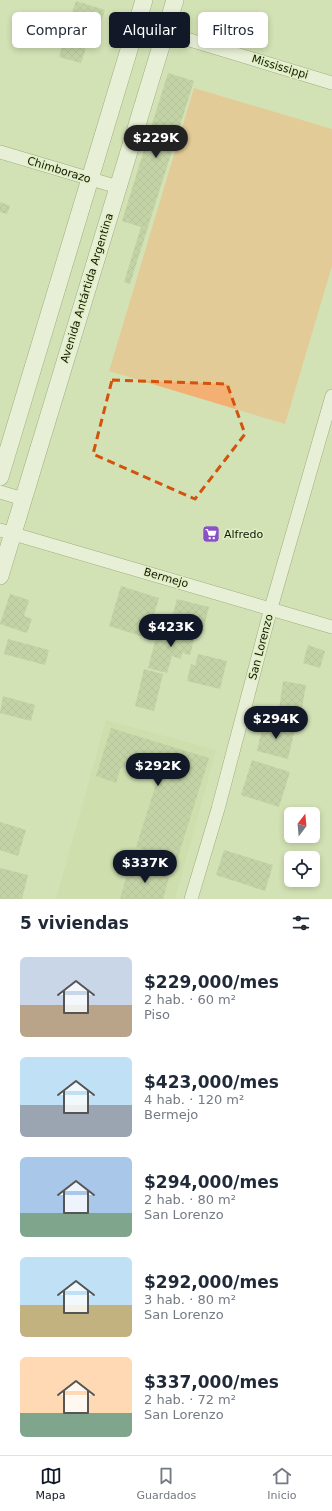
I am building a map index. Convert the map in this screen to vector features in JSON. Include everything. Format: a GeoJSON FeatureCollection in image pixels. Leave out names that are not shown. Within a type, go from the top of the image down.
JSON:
{"type":"FeatureCollection","features":[{"type":"Feature","properties":{"kind":"street"},"geometry":{"type":"LineString","coordinates":[[140,12],[144,0]]}},
{"type":"Feature","properties":{"kind":"street","name":"Avenida Antártida Argentina"},"geometry":{"type":"LineString","coordinates":[[171,12],[174,0]]}},
{"type":"Feature","properties":{"kind":"street","name":"Mississippi"},"geometry":{"type":"LineString","coordinates":[[190,40],[332,83]]}},
{"type":"Feature","properties":{"kind":"street"},"geometry":{"type":"LineString","coordinates":[[0,477],[130,48]]}},
{"type":"Feature","properties":{"kind":"street","name":"Avenida Antártida Argentina"},"geometry":{"type":"LineString","coordinates":[[0,576],[7,531],[23,499],[160,48]]}},
{"type":"Feature","properties":{"kind":"street","name":"Chimborazo"},"geometry":{"type":"LineString","coordinates":[[0,152],[118,187]]}},
{"type":"Feature","properties":{"kind":"street","name":"San Lorenzo"},"geometry":{"type":"LineString","coordinates":[[192,899],[218,809],[271,608],[332,396]]}},
{"type":"Feature","properties":{"kind":"street"},"geometry":{"type":"LineString","coordinates":[[0,492],[23,499]]}},
{"type":"Feature","properties":{"kind":"street","name":"Bermejo"},"geometry":{"type":"LineString","coordinates":[[7,531],[332,626]]}},
{"type":"Feature","properties":{"kind":"highlighted area"},"geometry":{"type":"Polygon","coordinates":[[[112,380],[227,384],[245,434],[195,499],[93,454],[112,380]]]}},
{"type":"Feature","properties":{"kind":"shaded area"},"geometry":{"type":"Polygon","coordinates":[[[194,88],[332,129],[332,266],[285,424],[109,371],[194,88]]]}},
{"type":"Feature","properties":{"kind":"shaded area"},"geometry":{"type":"Polygon","coordinates":[[[106,720],[216,750],[175,899],[56,899],[106,720]]]}},
{"type":"Feature","properties":{"kind":"building"},"geometry":{"type":"Polygon","coordinates":[[[76,1],[105,10],[101,22],[101,12],[72,12],[76,1]]]}},
{"type":"Feature","properties":{"kind":"building"},"geometry":{"type":"Polygon","coordinates":[[[61,48],[86,48],[81,63],[59,57],[61,48]]]}},
{"type":"Feature","properties":{"kind":"building"},"geometry":{"type":"Polygon","coordinates":[[[168,73],[194,81],[130,284],[124,282],[141,227],[122,221],[168,73]]]}},
{"type":"Feature","properties":{"kind":"building"},"geometry":{"type":"Polygon","coordinates":[[[0,202],[10,206],[7,214],[0,212],[0,202]]]}},
{"type":"Feature","properties":{"kind":"building"},"geometry":{"type":"Polygon","coordinates":[[[121,586],[159,598],[147,638],[109,626],[121,586]]]}},
{"type":"Feature","properties":{"kind":"building"},"geometry":{"type":"Polygon","coordinates":[[[10,594],[29,600],[24,616],[32,619],[27,633],[0,624],[10,594]]]}},
{"type":"Feature","properties":{"kind":"building"},"geometry":{"type":"Polygon","coordinates":[[[177,599],[209,607],[204,627],[172,618],[177,599]]]}},
{"type":"Feature","properties":{"kind":"building"},"geometry":{"type":"Polygon","coordinates":[[[190,627],[200,630],[197,640],[194,639],[190,655],[182,653],[181,659],[172,656],[167,673],[148,668],[158,630],[187,637],[190,627]]]}},
{"type":"Feature","properties":{"kind":"building"},"geometry":{"type":"Polygon","coordinates":[[[8,639],[49,650],[45,665],[4,654],[8,639]]]}},
{"type":"Feature","properties":{"kind":"building"},"geometry":{"type":"Polygon","coordinates":[[[308,645],[325,651],[320,668],[303,663],[308,645]]]}},
{"type":"Feature","properties":{"kind":"building"},"geometry":{"type":"Polygon","coordinates":[[[198,654],[227,661],[220,689],[187,681],[191,664],[195,666],[198,654]]]}},
{"type":"Feature","properties":{"kind":"building"},"geometry":{"type":"Polygon","coordinates":[[[144,669],[163,674],[154,711],[135,706],[144,669]]]}},
{"type":"Feature","properties":{"kind":"building"},"geometry":{"type":"Polygon","coordinates":[[[283,681],[306,685],[300,720],[278,716],[283,681]]]}},
{"type":"Feature","properties":{"kind":"building"},"geometry":{"type":"Polygon","coordinates":[[[3,696],[35,705],[31,721],[0,713],[3,696]]]}},
{"type":"Feature","properties":{"kind":"building"},"geometry":{"type":"Polygon","coordinates":[[[264,720],[295,728],[288,759],[257,751],[264,720]]]}},
{"type":"Feature","properties":{"kind":"building"},"geometry":{"type":"Polygon","coordinates":[[[111,728],[209,758],[177,860],[136,847],[158,778],[121,767],[116,783],[96,776],[111,728]]]}},
{"type":"Feature","properties":{"kind":"building"},"geometry":{"type":"Polygon","coordinates":[[[252,760],[290,772],[279,807],[241,795],[252,760]]]}},
{"type":"Feature","properties":{"kind":"building"},"geometry":{"type":"Polygon","coordinates":[[[0,822],[26,830],[18,856],[0,850],[0,822]]]}},
{"type":"Feature","properties":{"kind":"building"},"geometry":{"type":"Polygon","coordinates":[[[224,850],[273,865],[265,891],[216,875],[224,850]]]}},
{"type":"Feature","properties":{"kind":"building"},"geometry":{"type":"Polygon","coordinates":[[[130,863],[170,874],[163,899],[120,899],[130,863]]]}},
{"type":"Feature","properties":{"kind":"building"},"geometry":{"type":"Polygon","coordinates":[[[0,868],[28,875],[22,899],[0,899],[0,868]]]}},
{"type":"Feature","properties":{"kind":"place","name":"Alfredo"},"geometry":{"type":"Point","coordinates":[211,534]}}]}
